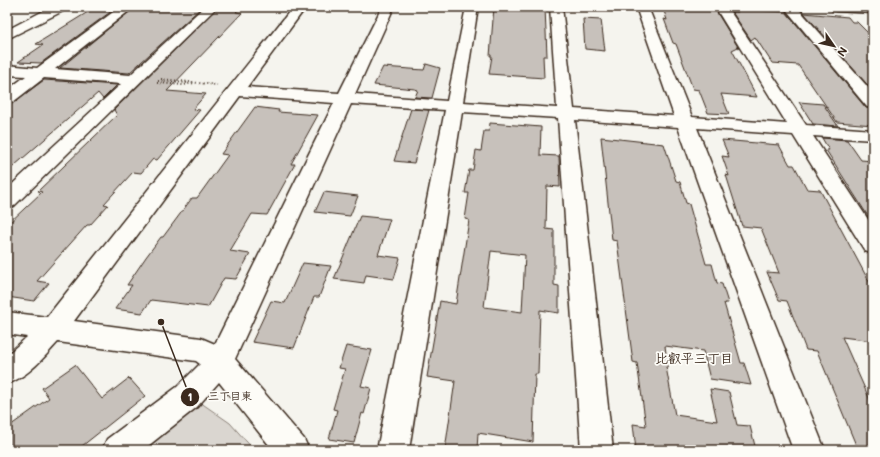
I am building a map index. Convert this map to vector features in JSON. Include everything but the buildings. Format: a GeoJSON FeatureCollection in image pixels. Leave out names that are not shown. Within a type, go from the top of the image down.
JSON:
{"type":"FeatureCollection","features":[{"type":"Feature","properties":{"kind":"street"},"geometry":{"type":"LineString","coordinates":[[7,98],[128,7]]}},
{"type":"Feature","properties":{"kind":"street"},"geometry":{"type":"LineString","coordinates":[[7,200],[210,7]]}},
{"type":"Feature","properties":{"kind":"street"},"geometry":{"type":"LineString","coordinates":[[7,371],[23,360],[54,329],[300,7]]}},
{"type":"Feature","properties":{"kind":"street"},"geometry":{"type":"LineString","coordinates":[[118,450],[187,397],[220,362],[388,7]]}},
{"type":"Feature","properties":{"kind":"street"},"geometry":{"type":"LineString","coordinates":[[393,450],[472,7]]}},
{"type":"Feature","properties":{"kind":"street"},"geometry":{"type":"LineString","coordinates":[[556,7],[597,450]]}},
{"type":"Feature","properties":{"kind":"street"},"geometry":{"type":"LineString","coordinates":[[642,7],[809,450]]}},
{"type":"Feature","properties":{"kind":"street"},"geometry":{"type":"LineString","coordinates":[[721,7],[873,245]]}},
{"type":"Feature","properties":{"kind":"street"},"geometry":{"type":"LineString","coordinates":[[790,7],[873,103]]}},
{"type":"Feature","properties":{"kind":"street"},"geometry":{"type":"LineString","coordinates":[[836,7],[868,10]]}},
{"type":"Feature","properties":{"kind":"street"},"geometry":{"type":"LineString","coordinates":[[7,35],[56,8]]}},
{"type":"Feature","properties":{"kind":"street"},"geometry":{"type":"LineString","coordinates":[[7,70],[134,80]]}},
{"type":"Feature","properties":{"kind":"street"},"geometry":{"type":"LineString","coordinates":[[236,91],[873,135]]}},
{"type":"Feature","properties":{"kind":"street"},"geometry":{"type":"LineString","coordinates":[[7,323],[201,350],[220,362],[293,450]]}},
{"type":"Feature","properties":{"kind":"path"},"geometry":{"type":"LineString","coordinates":[[134,80],[183,85],[196,83]]}},
{"type":"Feature","properties":{"kind":"path"},"geometry":{"type":"LineString","coordinates":[[134,80],[188,80],[196,83]]}},
{"type":"Feature","properties":{"kind":"path"},"geometry":{"type":"LineString","coordinates":[[186,82],[216,85],[236,91]]}},
{"type":"Feature","properties":{"kind":"shaded area"},"geometry":{"type":"Polygon","coordinates":[[[194,398],[230,423],[254,450],[129,450],[194,398]]]}},
{"type":"Feature","properties":{"kind":"place","name":"三丁目東"},"geometry":{"type":"Point","coordinates":[161,322]}},
{"type":"Feature","properties":{"kind":"district","name":"比叡平三丁目"},"geometry":{"type":"Point","coordinates":[694,358]}}]}
